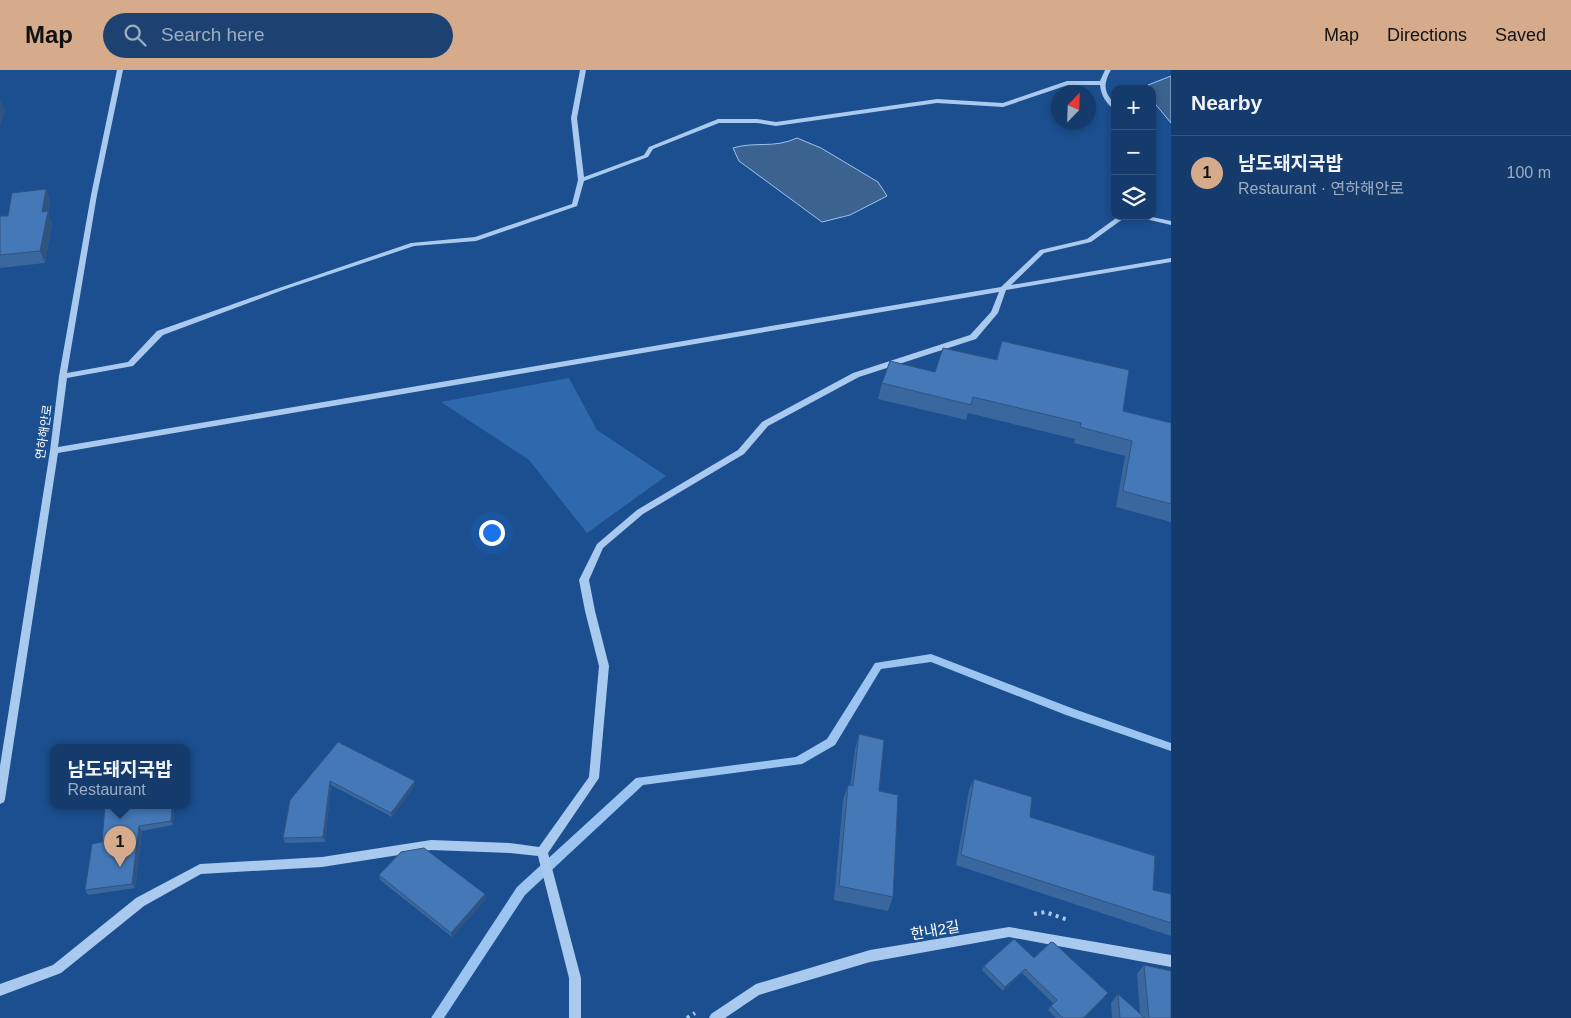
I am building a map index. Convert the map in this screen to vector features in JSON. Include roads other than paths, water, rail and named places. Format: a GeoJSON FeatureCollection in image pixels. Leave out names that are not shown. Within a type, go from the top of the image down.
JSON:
{"type":"FeatureCollection","features":[{"type":"Feature","properties":{"kind":"street","name":"연하해안로"},"geometry":{"type":"LineString","coordinates":[[0,799],[54,451],[63,376],[94,195],[120,70]]}},
{"type":"Feature","properties":{"kind":"street"},"geometry":{"type":"LineString","coordinates":[[63,376],[130,364],[160,333],[404,247],[413,244],[476,239],[575,205],[581,180],[574,118],[583,70]]}},
{"type":"Feature","properties":{"kind":"street"},"geometry":{"type":"LineString","coordinates":[[1108,70],[1102,83],[1104,96],[1111,104]]}},
{"type":"Feature","properties":{"kind":"street"},"geometry":{"type":"LineString","coordinates":[[581,180],[646,156],[651,148],[718,121],[757,121],[776,124],[938,101],[1003,105],[1067,83],[1102,83]]}},
{"type":"Feature","properties":{"kind":"street"},"geometry":{"type":"LineString","coordinates":[[575,1018],[575,978],[542,852],[594,778],[604,666],[584,580],[600,546],[640,512],[741,452],[765,424],[856,375],[973,337],[994,313],[1002,289],[1042,251],[1089,241],[1118,220]]}},
{"type":"Feature","properties":{"kind":"street"},"geometry":{"type":"LineString","coordinates":[[1156,220],[1171,223]]}},
{"type":"Feature","properties":{"kind":"street"},"geometry":{"type":"LineString","coordinates":[[54,451],[1171,260]]}},
{"type":"Feature","properties":{"kind":"street"},"geometry":{"type":"LineString","coordinates":[[0,990],[57,969],[140,902],[200,869],[322,862],[431,845],[510,848],[542,852]]}},
{"type":"Feature","properties":{"kind":"street","name":"한내2길"},"geometry":{"type":"LineString","coordinates":[[715,1018],[756,990],[870,956],[1009,932],[1171,961]]}},
{"type":"Feature","properties":{"kind":"waterway"},"geometry":{"type":"LineString","coordinates":[[437,1018],[521,891],[640,781],[798,761],[831,742],[878,666],[931,658],[1070,712],[1171,747]]}},
{"type":"Feature","properties":{"kind":"place","name":"남도돼지국밥"},"geometry":{"type":"Point","coordinates":[120,867]}}]}
